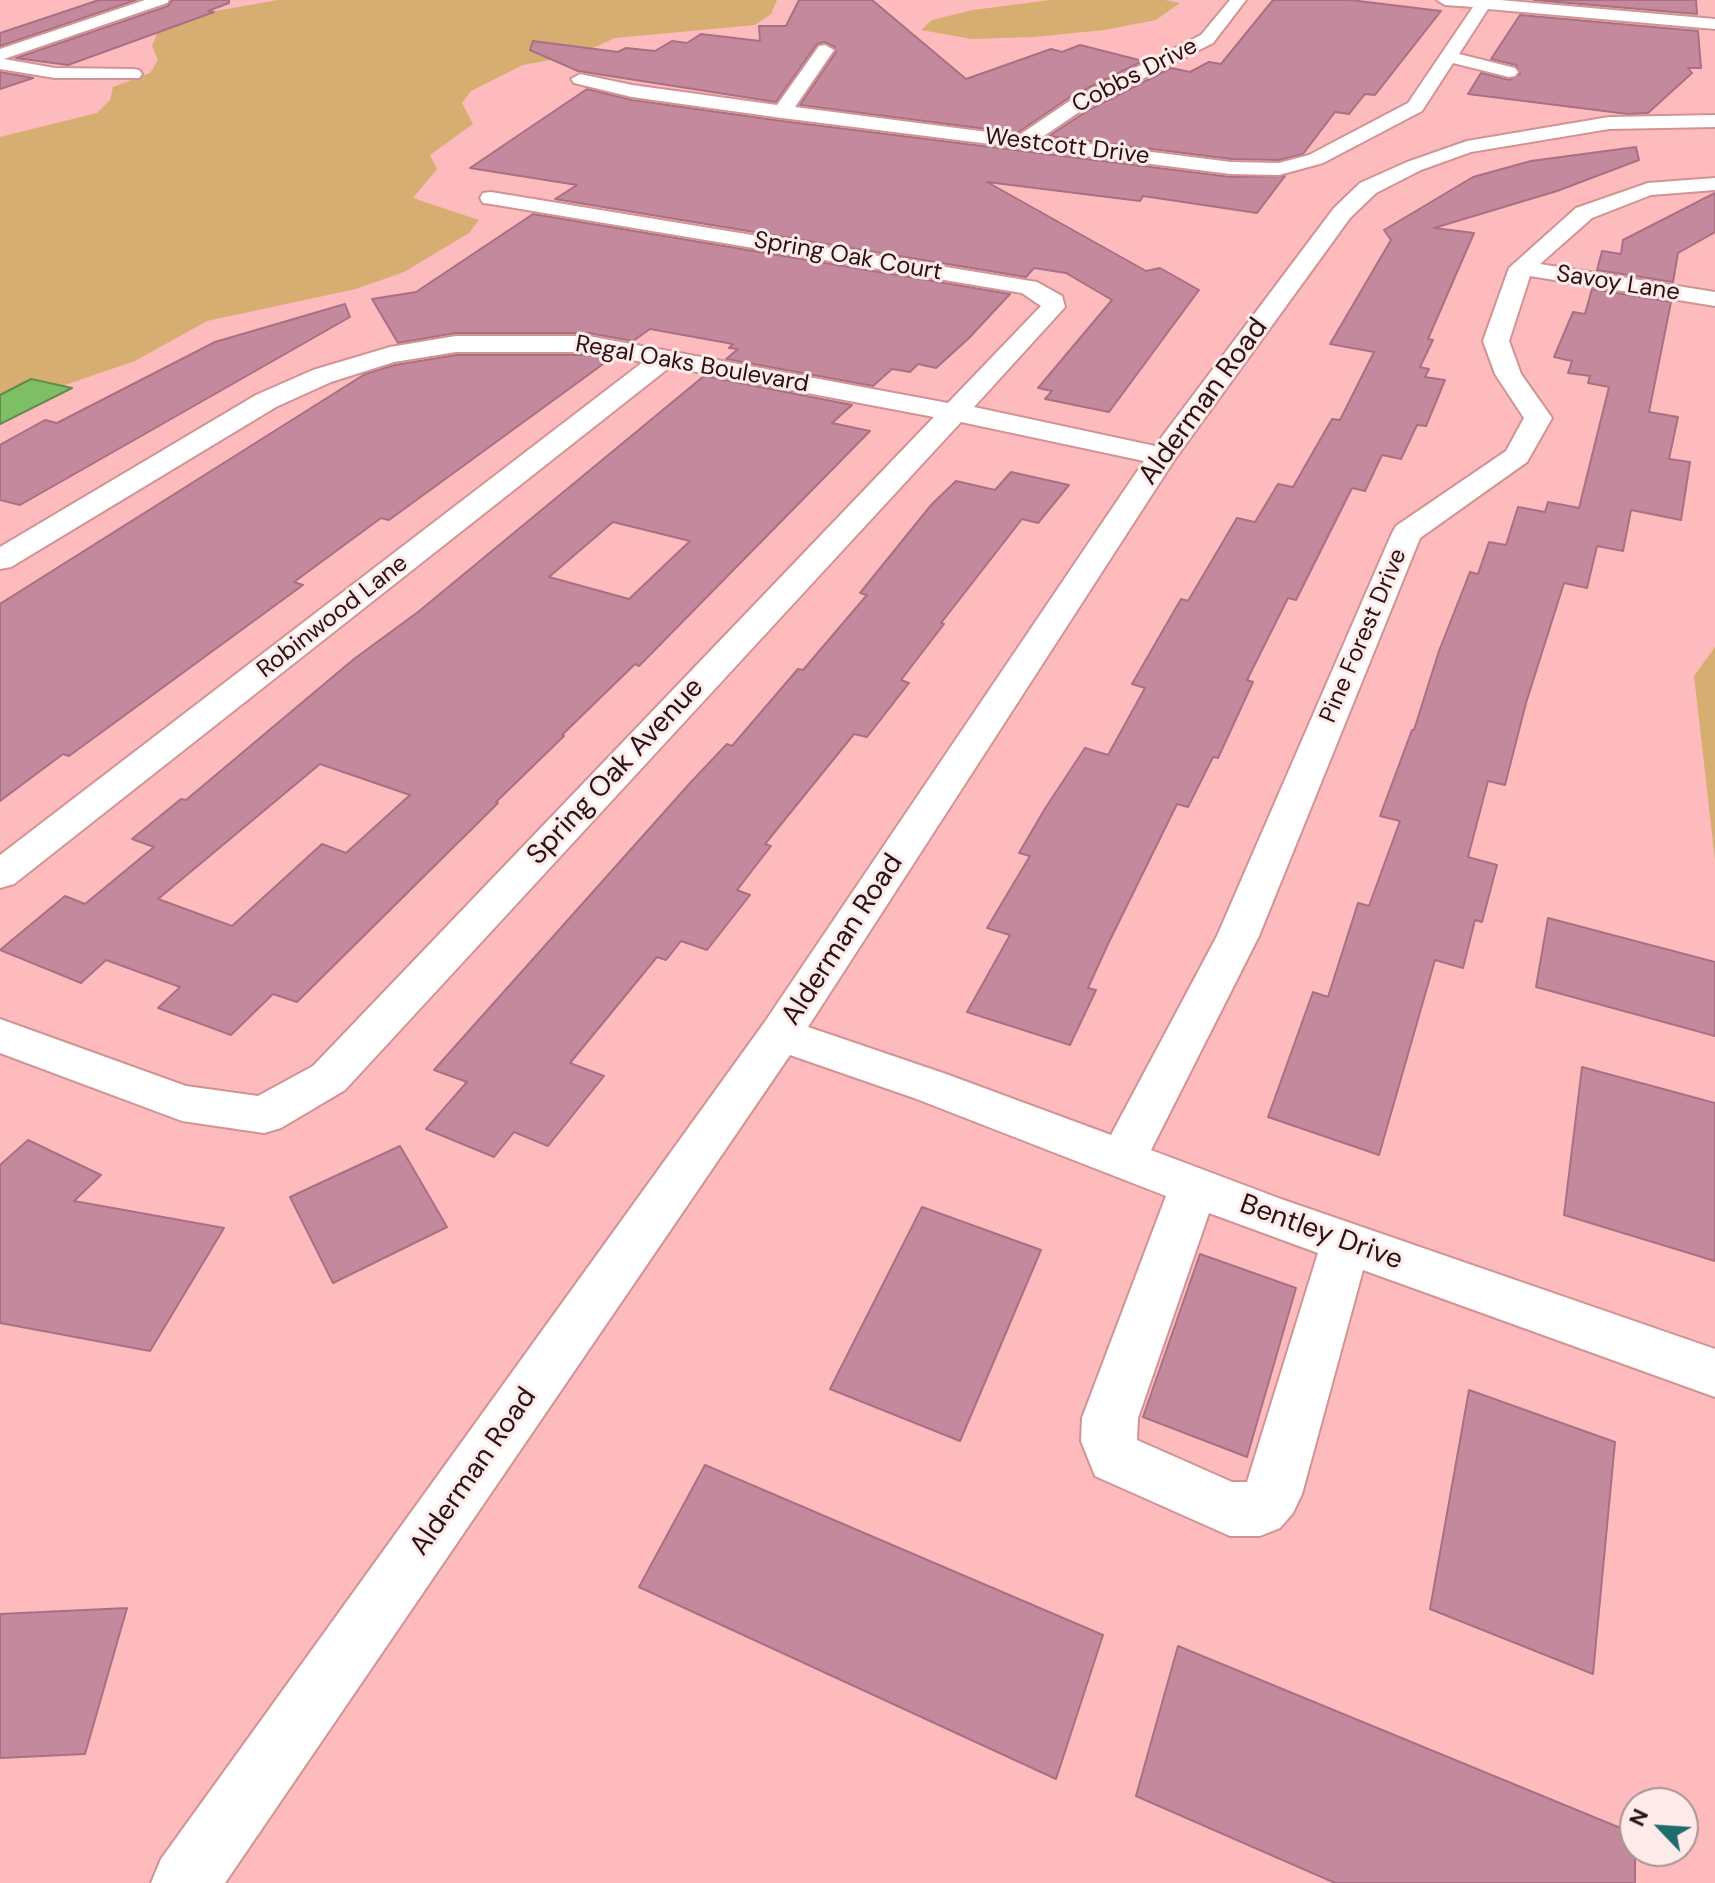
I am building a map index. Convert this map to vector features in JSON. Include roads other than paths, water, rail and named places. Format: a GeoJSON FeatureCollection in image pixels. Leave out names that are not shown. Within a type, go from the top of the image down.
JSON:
{"type":"FeatureCollection","features":[{"type":"Feature","properties":{"kind":"street"},"geometry":{"type":"LineString","coordinates":[[0,55],[161,0]]}},
{"type":"Feature","properties":{"kind":"street","name":"Cobbs Drive"},"geometry":{"type":"LineString","coordinates":[[1022,142],[1078,104],[1207,39],[1238,0]]}},
{"type":"Feature","properties":{"kind":"street"},"geometry":{"type":"LineString","coordinates":[[1445,0],[1715,24]]}},
{"type":"Feature","properties":{"kind":"street","name":"Westcott Drive"},"geometry":{"type":"LineString","coordinates":[[580,79],[632,91],[782,112],[1231,168],[1279,169],[1316,159],[1415,107],[1485,2]]}},
{"type":"Feature","properties":{"kind":"street"},"geometry":{"type":"LineString","coordinates":[[782,112],[825,50]]}},
{"type":"Feature","properties":{"kind":"street"},"geometry":{"type":"LineString","coordinates":[[1449,57],[1509,72]]}},
{"type":"Feature","properties":{"kind":"street"},"geometry":{"type":"LineString","coordinates":[[0,64],[55,73],[133,74]]}},
{"type":"Feature","properties":{"kind":"street","name":"Alderman Road"},"geometry":{"type":"LineString","coordinates":[[185,1883],[780,1035],[1162,456],[1342,213],[1368,188],[1414,166],[1467,147],[1609,123],[1715,121]]}},
{"type":"Feature","properties":{"kind":"street","name":"Alderman Road"},"geometry":{"type":"LineString","coordinates":[[1591,128],[1619,133],[1715,133]]}},
{"type":"Feature","properties":{"kind":"street","name":"Pine Forest Drive"},"geometry":{"type":"LineString","coordinates":[[1121,1161],[1238,936],[1407,533],[1517,456],[1538,418],[1508,374],[1496,341],[1521,268],[1584,213],[1648,189],[1715,184]]}},
{"type":"Feature","properties":{"kind":"street","name":"Spring Oak Court"},"geometry":{"type":"LineString","coordinates":[[491,198],[1029,287],[1053,301],[1049,315],[954,412]]}},
{"type":"Feature","properties":{"kind":"street","name":"Savoy Lane"},"geometry":{"type":"LineString","coordinates":[[1521,268],[1715,299]]}},
{"type":"Feature","properties":{"kind":"street","name":"Regal Oaks Boulevard"},"geometry":{"type":"LineString","coordinates":[[0,560],[266,401],[322,376],[390,355],[456,344],[588,344],[954,412],[1162,456]]}},
{"type":"Feature","properties":{"kind":"street","name":"Robinwood Lane"},"geometry":{"type":"LineString","coordinates":[[0,875],[666,357]]}},
{"type":"Feature","properties":{"kind":"street","name":"Spring Oak Avenue"},"geometry":{"type":"LineString","coordinates":[[0,1035],[182,1103],[264,1115],[329,1078],[954,412]]}},
{"type":"Feature","properties":{"kind":"street","name":"Bentley Drive"},"geometry":{"type":"LineString","coordinates":[[780,1035],[930,1086],[1121,1161],[1715,1373]]}},
{"type":"Feature","properties":{"kind":"street"},"geometry":{"type":"LineString","coordinates":[[1194,1187],[1110,1418],[1109,1441],[1115,1458],[1230,1509],[1260,1509],[1273,1494],[1346,1242]]}}]}
